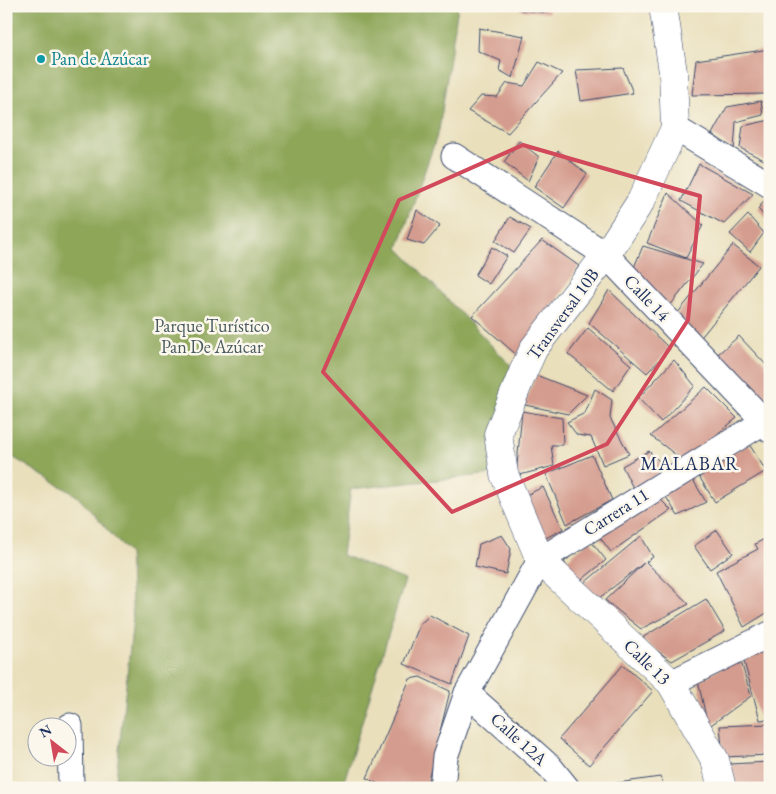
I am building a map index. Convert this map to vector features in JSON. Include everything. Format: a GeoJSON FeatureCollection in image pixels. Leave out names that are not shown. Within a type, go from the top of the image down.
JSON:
{"type":"FeatureCollection","features":[{"type":"Feature","properties":{"kind":"street","name":"Transversal 10B"},"geometry":{"type":"LineString","coordinates":[[540,560],[504,474],[498,434],[534,348],[606,255],[642,201],[675,128],[673,72],[663,6]]}},
{"type":"Feature","properties":{"kind":"street"},"geometry":{"type":"LineString","coordinates":[[675,128],[770,185]]}},
{"type":"Feature","properties":{"kind":"street","name":"Calle 14"},"geometry":{"type":"LineString","coordinates":[[454,156],[606,255],[768,423]]}},
{"type":"Feature","properties":{"kind":"street","name":"Carrera 11"},"geometry":{"type":"LineString","coordinates":[[540,560],[768,423]]}},
{"type":"Feature","properties":{"kind":"street"},"geometry":{"type":"LineString","coordinates":[[442,788],[446,757],[468,693],[540,560]]}},
{"type":"Feature","properties":{"kind":"street","name":"Calle 13"},"geometry":{"type":"LineString","coordinates":[[540,560],[671,683],[715,760],[722,788]]}},
{"type":"Feature","properties":{"kind":"street"},"geometry":{"type":"LineString","coordinates":[[671,683],[770,634]]}},
{"type":"Feature","properties":{"kind":"street","name":"Calle 12A"},"geometry":{"type":"LineString","coordinates":[[468,693],[550,767],[567,788]]}},
{"type":"Feature","properties":{"kind":"street"},"geometry":{"type":"LineString","coordinates":[[71,766],[72,788]]}},
{"type":"Feature","properties":{"kind":"highlighted area"},"geometry":{"type":"Polygon","coordinates":[[[523,145],[700,196],[688,320],[607,444],[452,512],[323,372],[399,200],[523,145]]]}},
{"type":"Feature","properties":{"kind":"green space","name":"Parque Turístico Pan De Azúcar"},"geometry":{"type":"Polygon","coordinates":[[[6,6],[458,6],[439,130],[398,248],[517,372],[494,474],[351,489],[342,555],[405,580],[342,788],[115,788],[133,619],[129,554],[77,496],[6,453],[6,6]]]}},
{"type":"Feature","properties":{"kind":"building"},"geometry":{"type":"Polygon","coordinates":[[[520,6],[548,6],[549,13],[520,10],[520,6]]]}},
{"type":"Feature","properties":{"kind":"building"},"geometry":{"type":"Polygon","coordinates":[[[572,6],[603,6],[603,8],[572,9],[572,6]]]}},
{"type":"Feature","properties":{"kind":"building"},"geometry":{"type":"Polygon","coordinates":[[[479,28],[524,36],[513,78],[499,70],[501,61],[478,51],[479,28]]]}},
{"type":"Feature","properties":{"kind":"building"},"geometry":{"type":"Polygon","coordinates":[[[770,49],[770,94],[692,95],[696,60],[770,49]]]}},
{"type":"Feature","properties":{"kind":"building"},"geometry":{"type":"Polygon","coordinates":[[[539,62],[562,73],[508,133],[468,111],[481,96],[497,97],[507,83],[524,86],[539,62]]]}},
{"type":"Feature","properties":{"kind":"building"},"geometry":{"type":"Polygon","coordinates":[[[623,68],[633,93],[581,101],[576,70],[623,68]]]}},
{"type":"Feature","properties":{"kind":"building"},"geometry":{"type":"Polygon","coordinates":[[[761,101],[763,115],[736,122],[734,150],[712,134],[727,107],[761,101]]]}},
{"type":"Feature","properties":{"kind":"building"},"geometry":{"type":"Polygon","coordinates":[[[770,120],[770,163],[740,148],[743,126],[770,120]]]}},
{"type":"Feature","properties":{"kind":"building"},"geometry":{"type":"Polygon","coordinates":[[[519,141],[539,157],[528,181],[504,162],[519,141]]]}},
{"type":"Feature","properties":{"kind":"building"},"geometry":{"type":"Polygon","coordinates":[[[558,151],[587,174],[564,208],[534,187],[558,151]]]}},
{"type":"Feature","properties":{"kind":"building"},"geometry":{"type":"Polygon","coordinates":[[[699,164],[753,194],[724,224],[681,201],[699,164]]]}},
{"type":"Feature","properties":{"kind":"building"},"geometry":{"type":"Polygon","coordinates":[[[668,193],[703,225],[686,258],[647,243],[668,193]]]}},
{"type":"Feature","properties":{"kind":"building"},"geometry":{"type":"Polygon","coordinates":[[[770,193],[770,222],[758,209],[770,193]]]}},
{"type":"Feature","properties":{"kind":"building"},"geometry":{"type":"Polygon","coordinates":[[[417,210],[440,226],[424,245],[407,240],[417,210]]]}},
{"type":"Feature","properties":{"kind":"building"},"geometry":{"type":"Polygon","coordinates":[[[748,215],[764,233],[750,252],[730,234],[748,215]]]}},
{"type":"Feature","properties":{"kind":"building"},"geometry":{"type":"Polygon","coordinates":[[[510,217],[531,229],[514,253],[495,241],[510,217]]]}},
{"type":"Feature","properties":{"kind":"building"},"geometry":{"type":"Polygon","coordinates":[[[542,240],[579,266],[519,357],[472,316],[542,240]]]}},
{"type":"Feature","properties":{"kind":"building"},"geometry":{"type":"Polygon","coordinates":[[[733,245],[759,266],[698,341],[672,320],[733,245]]]}},
{"type":"Feature","properties":{"kind":"building"},"geometry":{"type":"Polygon","coordinates":[[[770,245],[770,259],[766,254],[770,245]]]}},
{"type":"Feature","properties":{"kind":"building"},"geometry":{"type":"Polygon","coordinates":[[[643,246],[703,264],[669,307],[632,272],[643,246]]]}},
{"type":"Feature","properties":{"kind":"building"},"geometry":{"type":"Polygon","coordinates":[[[492,247],[507,256],[489,284],[475,275],[492,247]]]}},
{"type":"Feature","properties":{"kind":"building"},"geometry":{"type":"Polygon","coordinates":[[[609,290],[670,349],[647,373],[589,323],[609,290]]]}},
{"type":"Feature","properties":{"kind":"building"},"geometry":{"type":"Polygon","coordinates":[[[588,328],[631,365],[613,391],[568,354],[588,328]]]}},
{"type":"Feature","properties":{"kind":"building"},"geometry":{"type":"Polygon","coordinates":[[[739,336],[770,369],[770,404],[755,417],[705,365],[739,336]]]}},
{"type":"Feature","properties":{"kind":"building"},"geometry":{"type":"Polygon","coordinates":[[[674,360],[695,386],[661,422],[638,398],[674,360]]]}},
{"type":"Feature","properties":{"kind":"building"},"geometry":{"type":"Polygon","coordinates":[[[536,375],[587,395],[568,414],[525,405],[536,375]]]}},
{"type":"Feature","properties":{"kind":"building"},"geometry":{"type":"Polygon","coordinates":[[[706,387],[737,418],[684,461],[651,436],[706,387]]]}},
{"type":"Feature","properties":{"kind":"building"},"geometry":{"type":"Polygon","coordinates":[[[595,389],[612,400],[610,418],[629,454],[603,465],[591,437],[577,435],[567,422],[585,413],[595,389]]]}},
{"type":"Feature","properties":{"kind":"building"},"geometry":{"type":"Polygon","coordinates":[[[522,411],[562,418],[563,445],[551,445],[554,466],[516,476],[522,411]]]}},
{"type":"Feature","properties":{"kind":"building"},"geometry":{"type":"Polygon","coordinates":[[[749,444],[766,471],[715,502],[695,470],[749,444]]]}},
{"type":"Feature","properties":{"kind":"building"},"geometry":{"type":"Polygon","coordinates":[[[649,451],[666,468],[634,490],[622,466],[649,451]]]}},
{"type":"Feature","properties":{"kind":"building"},"geometry":{"type":"Polygon","coordinates":[[[592,455],[612,500],[567,524],[546,474],[592,455]]]}},
{"type":"Feature","properties":{"kind":"building"},"geometry":{"type":"Polygon","coordinates":[[[689,473],[706,502],[678,516],[663,492],[689,473]]]}},
{"type":"Feature","properties":{"kind":"building"},"geometry":{"type":"Polygon","coordinates":[[[543,487],[563,529],[540,541],[522,497],[543,487]]]}},
{"type":"Feature","properties":{"kind":"building"},"geometry":{"type":"Polygon","coordinates":[[[655,494],[671,510],[611,552],[598,535],[655,494]]]}},
{"type":"Feature","properties":{"kind":"building"},"geometry":{"type":"Polygon","coordinates":[[[717,530],[733,553],[710,569],[694,546],[717,530]]]}},
{"type":"Feature","properties":{"kind":"building"},"geometry":{"type":"Polygon","coordinates":[[[502,535],[511,549],[506,574],[475,567],[479,544],[502,535]]]}},
{"type":"Feature","properties":{"kind":"building"},"geometry":{"type":"Polygon","coordinates":[[[641,536],[653,557],[646,562],[689,604],[641,629],[605,600],[644,563],[598,599],[583,584],[641,536]]]}},
{"type":"Feature","properties":{"kind":"building"},"geometry":{"type":"Polygon","coordinates":[[[770,536],[770,611],[744,627],[716,571],[758,549],[755,544],[770,536]]]}},
{"type":"Feature","properties":{"kind":"building"},"geometry":{"type":"Polygon","coordinates":[[[590,540],[606,560],[579,582],[564,562],[590,540]]]}},
{"type":"Feature","properties":{"kind":"building"},"geometry":{"type":"Polygon","coordinates":[[[706,599],[725,631],[672,661],[640,639],[706,599]]]}},
{"type":"Feature","properties":{"kind":"building"},"geometry":{"type":"Polygon","coordinates":[[[430,615],[469,636],[452,684],[404,664],[420,624],[430,615]]]}},
{"type":"Feature","properties":{"kind":"building"},"geometry":{"type":"Polygon","coordinates":[[[766,649],[770,662],[770,719],[760,720],[743,658],[766,649]]]}},
{"type":"Feature","properties":{"kind":"building"},"geometry":{"type":"Polygon","coordinates":[[[740,658],[751,696],[711,725],[696,719],[706,717],[698,681],[740,658]]]}},
{"type":"Feature","properties":{"kind":"building"},"geometry":{"type":"Polygon","coordinates":[[[623,665],[653,691],[589,765],[559,739],[623,665]]]}},
{"type":"Feature","properties":{"kind":"building"},"geometry":{"type":"Polygon","coordinates":[[[420,677],[450,691],[426,788],[385,788],[367,778],[410,679],[420,677]]]}},
{"type":"Feature","properties":{"kind":"building"},"geometry":{"type":"Polygon","coordinates":[[[770,724],[770,755],[723,757],[720,726],[770,724]]]}},
{"type":"Feature","properties":{"kind":"building"},"geometry":{"type":"Polygon","coordinates":[[[770,762],[770,788],[735,788],[729,764],[770,762]]]}},
{"type":"Feature","properties":{"kind":"building"},"geometry":{"type":"Polygon","coordinates":[[[660,777],[665,788],[604,788],[603,785],[660,777]]]}},
{"type":"Feature","properties":{"kind":"place","name":"Pan de Azúcar"},"geometry":{"type":"Point","coordinates":[41,59]}},
{"type":"Feature","properties":{"kind":"district","name":"MALABAR"},"geometry":{"type":"Point","coordinates":[690,463]}}]}
